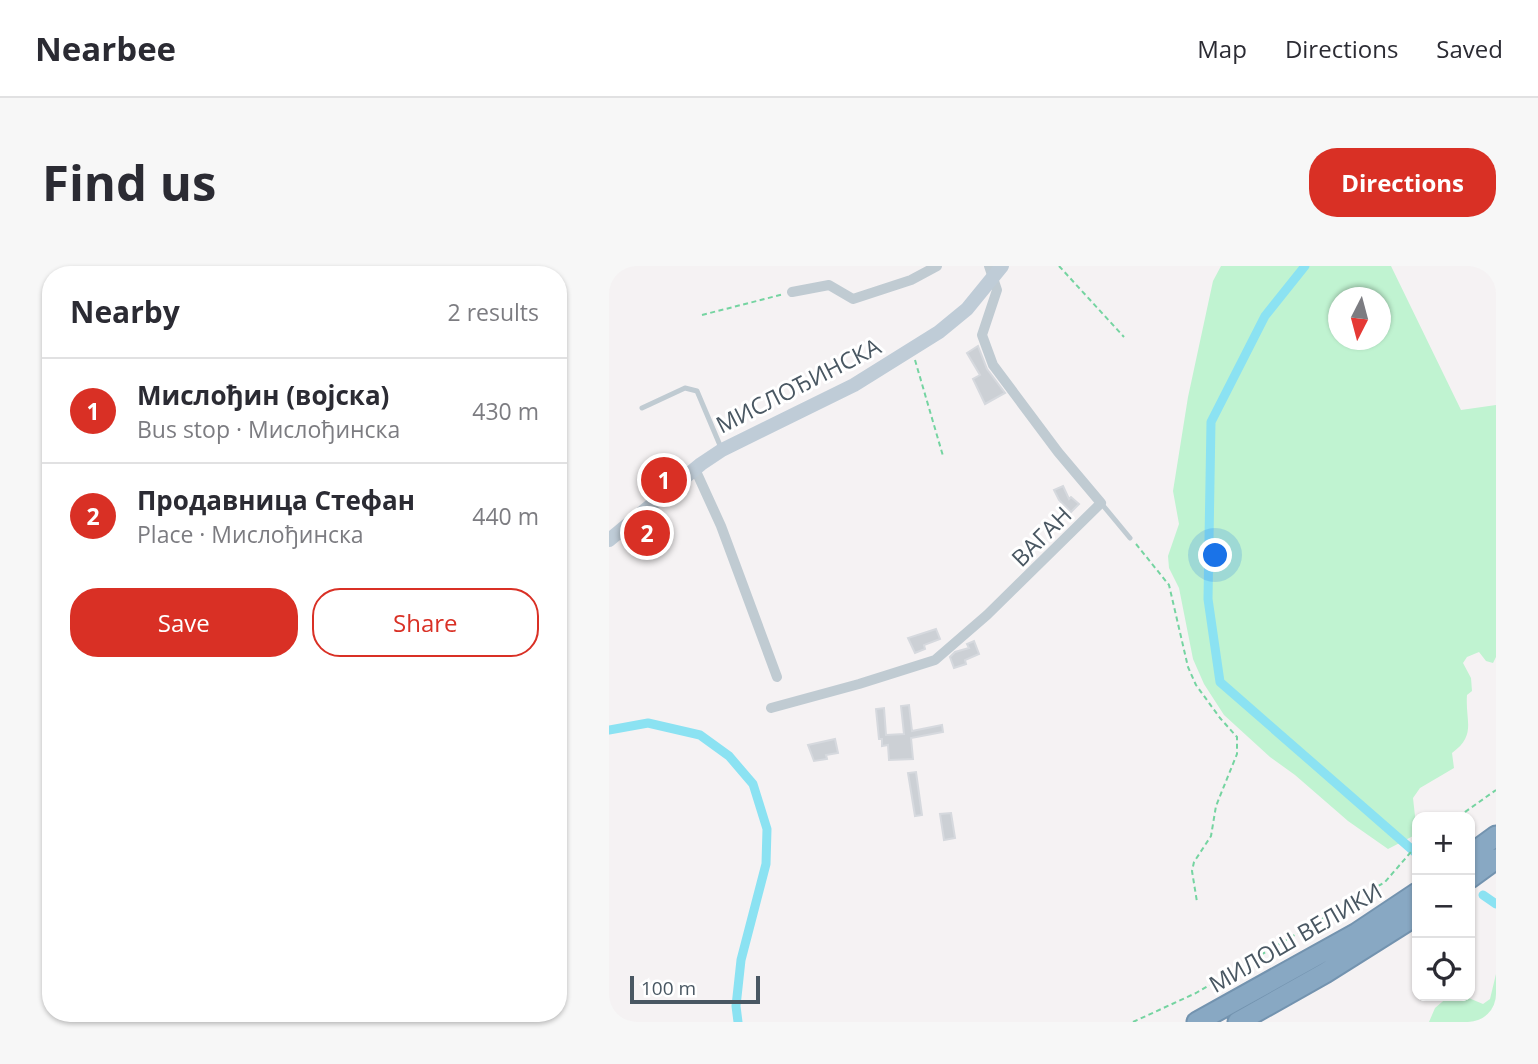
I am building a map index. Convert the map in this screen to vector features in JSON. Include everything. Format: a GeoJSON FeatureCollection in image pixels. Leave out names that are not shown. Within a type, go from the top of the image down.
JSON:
{"type":"FeatureCollection","features":[{"type":"Feature","properties":{"kind":"highway"},"geometry":{"type":"LineString","coordinates":[[1475,851],[1496,836]]}},
{"type":"Feature","properties":{"kind":"highway"},"geometry":{"type":"LineString","coordinates":[[1474,875],[1496,859]]}},
{"type":"Feature","properties":{"kind":"highway","name":"МИЛОШ ВЕЛИКИ"},"geometry":{"type":"LineString","coordinates":[[1197,1022],[1322,953],[1412,896]]}},
{"type":"Feature","properties":{"kind":"highway","name":"МИЛОШ ВЕЛИКИ"},"geometry":{"type":"LineString","coordinates":[[1238,1022],[1412,918]]}},
{"type":"Feature","properties":{"kind":"main road","name":"МИСЛОЂИНСКА"},"geometry":{"type":"LineString","coordinates":[[609,540],[722,450],[854,385],[912,350],[962,314],[995,270]]}},
{"type":"Feature","properties":{"kind":"street"},"geometry":{"type":"LineString","coordinates":[[792,292],[829,285],[853,299],[911,280],[937,266]]}},
{"type":"Feature","properties":{"kind":"street","name":"ВАГАН"},"geometry":{"type":"LineString","coordinates":[[771,708],[935,660],[988,615],[1101,503],[1058,452],[993,365],[982,335],[997,290],[995,270]]}},
{"type":"Feature","properties":{"kind":"street"},"geometry":{"type":"LineString","coordinates":[[695,469],[721,526],[777,677]]}},
{"type":"Feature","properties":{"kind":"lane"},"geometry":{"type":"LineString","coordinates":[[642,408],[685,388],[697,391],[722,450]]}},
{"type":"Feature","properties":{"kind":"lane"},"geometry":{"type":"LineString","coordinates":[[1101,503],[1130,538]]}},
{"type":"Feature","properties":{"kind":"path"},"geometry":{"type":"LineString","coordinates":[[1059,266],[1124,337]]}},
{"type":"Feature","properties":{"kind":"path"},"geometry":{"type":"LineString","coordinates":[[702,315],[792,292]]}},
{"type":"Feature","properties":{"kind":"path"},"geometry":{"type":"LineString","coordinates":[[912,350],[943,456]]}},
{"type":"Feature","properties":{"kind":"path"},"geometry":{"type":"LineString","coordinates":[[1130,538],[1161,571],[1170,585],[1188,667],[1196,685],[1237,737],[1237,754],[1216,806],[1211,836],[1194,862],[1192,871],[1197,902]]}},
{"type":"Feature","properties":{"kind":"path"},"geometry":{"type":"LineString","coordinates":[[1465,812],[1496,790]]}},
{"type":"Feature","properties":{"kind":"path"},"geometry":{"type":"LineString","coordinates":[[1133,1022],[1196,993],[1385,882],[1412,850]]}},
{"type":"Feature","properties":{"kind":"green space"},"geometry":{"type":"Polygon","coordinates":[[[1221,266],[1391,266],[1461,410],[1496,405],[1496,657],[1493,663],[1486,661],[1479,652],[1467,657],[1463,663],[1471,678],[1472,691],[1467,695],[1467,734],[1465,740],[1452,753],[1454,768],[1420,788],[1413,798],[1412,837],[1388,849],[1348,821],[1270,757],[1224,715],[1204,684],[1193,659],[1179,588],[1169,568],[1168,556],[1179,524],[1173,491],[1188,397],[1213,281],[1221,266]]]}},
{"type":"Feature","properties":{"kind":"green space"},"geometry":{"type":"Polygon","coordinates":[[[1496,974],[1496,1022],[1429,1022],[1435,1008],[1443,1001],[1475,1001],[1483,1004],[1490,999],[1496,974]]]}},
{"type":"Feature","properties":{"kind":"building"},"geometry":{"type":"Polygon","coordinates":[[[978,346],[987,369],[1005,393],[985,404],[973,379],[980,375],[967,353],[978,346]]]}},
{"type":"Feature","properties":{"kind":"building"},"geometry":{"type":"Polygon","coordinates":[[[1063,486],[1069,499],[1071,497],[1079,504],[1071,512],[1059,500],[1054,490],[1063,486]]]}},
{"type":"Feature","properties":{"kind":"building"},"geometry":{"type":"Polygon","coordinates":[[[936,629],[940,639],[924,645],[925,649],[915,653],[908,638],[936,629]]]}},
{"type":"Feature","properties":{"kind":"building"},"geometry":{"type":"Polygon","coordinates":[[[974,641],[979,654],[965,660],[966,664],[954,668],[950,657],[955,652],[969,648],[967,644],[974,641]]]}},
{"type":"Feature","properties":{"kind":"building"},"geometry":{"type":"Polygon","coordinates":[[[909,705],[912,731],[942,725],[943,732],[911,738],[913,759],[889,760],[888,745],[882,746],[882,739],[879,739],[876,709],[884,708],[886,735],[904,734],[901,706],[909,705]]]}},
{"type":"Feature","properties":{"kind":"building"},"geometry":{"type":"Polygon","coordinates":[[[835,739],[838,753],[826,755],[827,759],[814,761],[808,745],[835,739]]]}},
{"type":"Feature","properties":{"kind":"building"},"geometry":{"type":"Polygon","coordinates":[[[916,772],[922,815],[915,816],[908,773],[916,772]]]}},
{"type":"Feature","properties":{"kind":"building"},"geometry":{"type":"Polygon","coordinates":[[[951,813],[955,838],[944,840],[940,814],[951,813]]]}},
{"type":"Feature","properties":{"kind":"waterway"},"geometry":{"type":"LineString","coordinates":[[1305,266],[1265,316],[1211,422],[1208,599],[1220,682],[1412,850]]}},
{"type":"Feature","properties":{"kind":"waterway"},"geometry":{"type":"LineString","coordinates":[[609,730],[648,723],[700,735],[729,756],[753,784],[767,829],[766,864],[741,960],[736,1006],[738,1022]]}},
{"type":"Feature","properties":{"kind":"waterway"},"geometry":{"type":"LineString","coordinates":[[1483,895],[1496,904]]}},
{"type":"Feature","properties":{"kind":"place","name":"Мислођин (војска)"},"geometry":{"type":"Point","coordinates":[664,480]}},
{"type":"Feature","properties":{"kind":"place","name":"Продавница Стефан"},"geometry":{"type":"Point","coordinates":[647,533]}}]}
